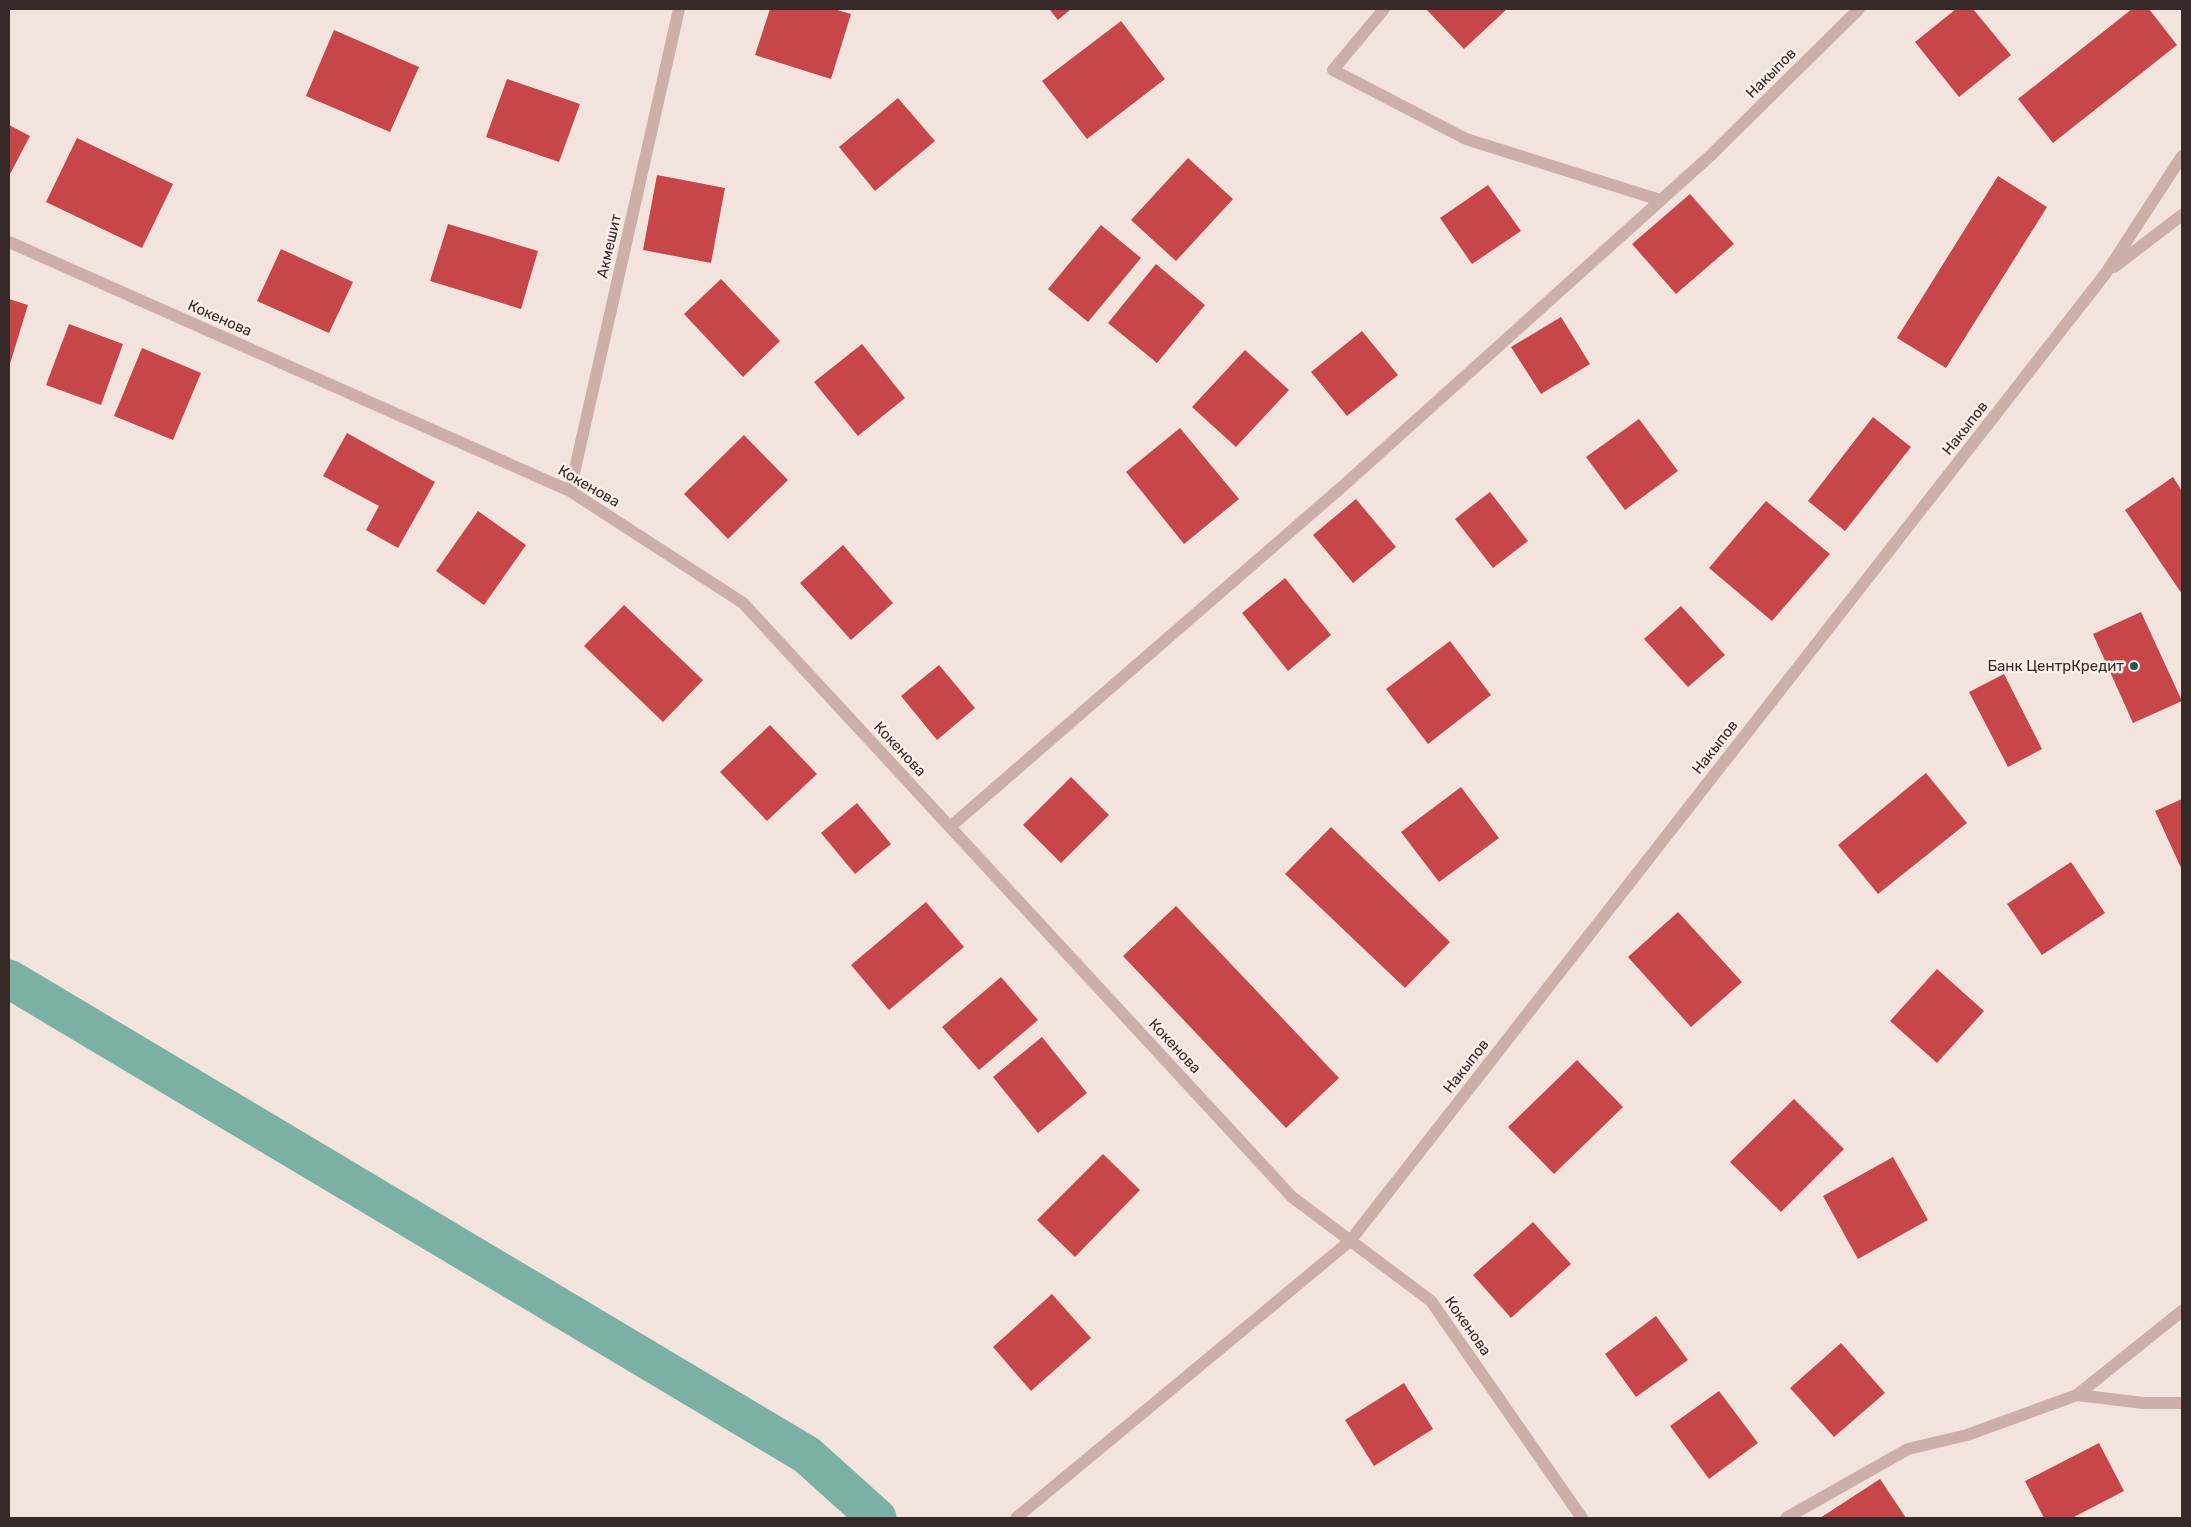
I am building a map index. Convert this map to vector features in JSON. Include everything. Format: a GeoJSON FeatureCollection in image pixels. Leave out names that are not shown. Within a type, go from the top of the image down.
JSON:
{"type":"FeatureCollection","features":[{"type":"Feature","properties":{"kind":"street","name":"Акмешит"},"geometry":{"type":"LineString","coordinates":[[570,491],[679,9]]}},
{"type":"Feature","properties":{"kind":"street"},"geometry":{"type":"LineString","coordinates":[[1384,9],[1333,70],[1466,139],[1660,200]]}},
{"type":"Feature","properties":{"kind":"street","name":"Накыпов"},"geometry":{"type":"LineString","coordinates":[[950,827],[1343,486],[1710,156],[1859,9]]}},
{"type":"Feature","properties":{"kind":"street"},"geometry":{"type":"LineString","coordinates":[[2106,273],[2182,156]]}},
{"type":"Feature","properties":{"kind":"street"},"geometry":{"type":"LineString","coordinates":[[2106,273],[2182,215]]}},
{"type":"Feature","properties":{"kind":"street","name":"Кокенова"},"geometry":{"type":"LineString","coordinates":[[9,242],[570,491],[742,603],[1292,1197],[1431,1301],[1582,1518]]}},
{"type":"Feature","properties":{"kind":"street","name":"Накыпов"},"geometry":{"type":"LineString","coordinates":[[1016,1518],[1350,1241],[2106,273]]}},
{"type":"Feature","properties":{"kind":"street"},"geometry":{"type":"LineString","coordinates":[[1786,1518],[1908,1449],[1967,1435],[2076,1395],[2182,1311]]}},
{"type":"Feature","properties":{"kind":"street"},"geometry":{"type":"LineString","coordinates":[[2076,1395],[2143,1403],[2182,1403]]}},
{"type":"Feature","properties":{"kind":"building"},"geometry":{"type":"Polygon","coordinates":[[[770,9],[834,9],[851,14],[831,79],[755,55],[770,9]]]}},
{"type":"Feature","properties":{"kind":"building"},"geometry":{"type":"Polygon","coordinates":[[[1049,9],[1071,9],[1058,20],[1049,9]]]}},
{"type":"Feature","properties":{"kind":"building"},"geometry":{"type":"Polygon","coordinates":[[[1426,9],[1507,9],[1464,49],[1426,9]]]}},
{"type":"Feature","properties":{"kind":"building"},"geometry":{"type":"Polygon","coordinates":[[[1956,9],[1973,9],[2011,55],[1959,97],[1915,42],[1956,9]]]}},
{"type":"Feature","properties":{"kind":"building"},"geometry":{"type":"Polygon","coordinates":[[[2132,9],[2149,9],[2177,45],[2053,143],[2018,99],[2132,9]]]}},
{"type":"Feature","properties":{"kind":"building"},"geometry":{"type":"Polygon","coordinates":[[[1121,21],[1165,79],[1087,139],[1042,81],[1121,21]]]}},
{"type":"Feature","properties":{"kind":"building"},"geometry":{"type":"Polygon","coordinates":[[[334,30],[419,67],[390,132],[306,96],[334,30]]]}},
{"type":"Feature","properties":{"kind":"building"},"geometry":{"type":"Polygon","coordinates":[[[507,79],[580,104],[559,162],[486,137],[507,79]]]}},
{"type":"Feature","properties":{"kind":"building"},"geometry":{"type":"Polygon","coordinates":[[[898,98],[935,141],[875,191],[839,147],[898,98]]]}},
{"type":"Feature","properties":{"kind":"building"},"geometry":{"type":"Polygon","coordinates":[[[9,125],[30,136],[9,176],[9,125]]]}},
{"type":"Feature","properties":{"kind":"building"},"geometry":{"type":"Polygon","coordinates":[[[77,138],[173,184],[142,248],[46,202],[77,138]]]}},
{"type":"Feature","properties":{"kind":"building"},"geometry":{"type":"Polygon","coordinates":[[[1188,158],[1233,199],[1176,261],[1131,220],[1188,158]]]}},
{"type":"Feature","properties":{"kind":"building"},"geometry":{"type":"Polygon","coordinates":[[[657,175],[725,188],[711,263],[643,250],[657,175]]]}},
{"type":"Feature","properties":{"kind":"building"},"geometry":{"type":"Polygon","coordinates":[[[1998,176],[2047,207],[1946,368],[1897,338],[1998,176]]]}},
{"type":"Feature","properties":{"kind":"building"},"geometry":{"type":"Polygon","coordinates":[[[1488,185],[1521,231],[1472,264],[1440,218],[1488,185]]]}},
{"type":"Feature","properties":{"kind":"building"},"geometry":{"type":"Polygon","coordinates":[[[1690,194],[1734,244],[1676,294],[1632,244],[1690,194]]]}},
{"type":"Feature","properties":{"kind":"building"},"geometry":{"type":"Polygon","coordinates":[[[448,224],[538,251],[521,309],[430,281],[448,224]]]}},
{"type":"Feature","properties":{"kind":"building"},"geometry":{"type":"Polygon","coordinates":[[[1101,225],[1141,258],[1088,322],[1048,289],[1101,225]]]}},
{"type":"Feature","properties":{"kind":"building"},"geometry":{"type":"Polygon","coordinates":[[[281,249],[353,282],[329,333],[257,301],[281,249]]]}},
{"type":"Feature","properties":{"kind":"building"},"geometry":{"type":"Polygon","coordinates":[[[1156,264],[1205,305],[1157,363],[1108,323],[1156,264]]]}},
{"type":"Feature","properties":{"kind":"building"},"geometry":{"type":"Polygon","coordinates":[[[721,279],[780,341],[743,377],[684,314],[721,279]]]}},
{"type":"Feature","properties":{"kind":"building"},"geometry":{"type":"Polygon","coordinates":[[[9,299],[28,305],[9,367],[9,299]]]}},
{"type":"Feature","properties":{"kind":"building"},"geometry":{"type":"Polygon","coordinates":[[[1561,317],[1590,364],[1541,394],[1511,347],[1561,317]]]}},
{"type":"Feature","properties":{"kind":"building"},"geometry":{"type":"Polygon","coordinates":[[[69,324],[123,344],[101,405],[46,385],[69,324]]]}},
{"type":"Feature","properties":{"kind":"building"},"geometry":{"type":"Polygon","coordinates":[[[1362,331],[1398,375],[1347,416],[1311,372],[1362,331]]]}},
{"type":"Feature","properties":{"kind":"building"},"geometry":{"type":"Polygon","coordinates":[[[862,344],[905,398],[858,436],[814,382],[862,344]]]}},
{"type":"Feature","properties":{"kind":"building"},"geometry":{"type":"Polygon","coordinates":[[[142,348],[201,373],[173,440],[114,416],[142,348]]]}},
{"type":"Feature","properties":{"kind":"building"},"geometry":{"type":"Polygon","coordinates":[[[1245,350],[1289,390],[1236,447],[1192,407],[1245,350]]]}},
{"type":"Feature","properties":{"kind":"building"},"geometry":{"type":"Polygon","coordinates":[[[1873,417],[1911,447],[1845,531],[1808,501],[1873,417]]]}},
{"type":"Feature","properties":{"kind":"building"},"geometry":{"type":"Polygon","coordinates":[[[1639,419],[1678,471],[1625,510],[1586,457],[1639,419]]]}},
{"type":"Feature","properties":{"kind":"building"},"geometry":{"type":"Polygon","coordinates":[[[1180,428],[1239,499],[1184,544],[1126,472],[1180,428]]]}},
{"type":"Feature","properties":{"kind":"building"},"geometry":{"type":"Polygon","coordinates":[[[347,433],[435,482],[398,548],[366,530],[379,506],[323,476],[347,433]]]}},
{"type":"Feature","properties":{"kind":"building"},"geometry":{"type":"Polygon","coordinates":[[[744,435],[788,480],[728,539],[684,494],[744,435]]]}},
{"type":"Feature","properties":{"kind":"building"},"geometry":{"type":"Polygon","coordinates":[[[2173,477],[2182,491],[2182,594],[2125,510],[2173,477]]]}},
{"type":"Feature","properties":{"kind":"building"},"geometry":{"type":"Polygon","coordinates":[[[1490,492],[1528,541],[1493,568],[1455,519],[1490,492]]]}},
{"type":"Feature","properties":{"kind":"building"},"geometry":{"type":"Polygon","coordinates":[[[1356,499],[1396,547],[1353,583],[1313,535],[1356,499]]]}},
{"type":"Feature","properties":{"kind":"building"},"geometry":{"type":"Polygon","coordinates":[[[1766,501],[1830,554],[1772,621],[1709,568],[1766,501]]]}},
{"type":"Feature","properties":{"kind":"building"},"geometry":{"type":"Polygon","coordinates":[[[478,511],[526,545],[484,605],[436,571],[478,511]]]}},
{"type":"Feature","properties":{"kind":"building"},"geometry":{"type":"Polygon","coordinates":[[[843,545],[893,603],[851,640],[800,583],[843,545]]]}},
{"type":"Feature","properties":{"kind":"building"},"geometry":{"type":"Polygon","coordinates":[[[1285,578],[1331,635],[1288,671],[1242,613],[1285,578]]]}},
{"type":"Feature","properties":{"kind":"building"},"geometry":{"type":"Polygon","coordinates":[[[624,605],[703,680],[663,722],[584,646],[624,605]]]}},
{"type":"Feature","properties":{"kind":"building"},"geometry":{"type":"Polygon","coordinates":[[[1681,606],[1725,655],[1688,687],[1644,639],[1681,606]]]}},
{"type":"Feature","properties":{"kind":"building"},"geometry":{"type":"Polygon","coordinates":[[[2141,612],[2182,701],[2133,723],[2093,634],[2141,612]]]}},
{"type":"Feature","properties":{"kind":"building"},"geometry":{"type":"Polygon","coordinates":[[[1450,641],[1491,695],[1428,744],[1386,689],[1450,641]]]}},
{"type":"Feature","properties":{"kind":"building"},"geometry":{"type":"Polygon","coordinates":[[[939,665],[975,708],[937,740],[901,696],[939,665]]]}},
{"type":"Feature","properties":{"kind":"building"},"geometry":{"type":"Polygon","coordinates":[[[2004,674],[2042,749],[2008,767],[1969,692],[2004,674]]]}},
{"type":"Feature","properties":{"kind":"building"},"geometry":{"type":"Polygon","coordinates":[[[770,725],[817,774],[767,821],[720,772],[770,725]]]}},
{"type":"Feature","properties":{"kind":"building"},"geometry":{"type":"Polygon","coordinates":[[[1926,773],[1967,823],[1878,894],[1838,845],[1926,773]]]}},
{"type":"Feature","properties":{"kind":"building"},"geometry":{"type":"Polygon","coordinates":[[[1071,777],[1109,815],[1061,863],[1023,825],[1071,777]]]}},
{"type":"Feature","properties":{"kind":"building"},"geometry":{"type":"Polygon","coordinates":[[[1461,787],[1499,838],[1439,882],[1401,832],[1461,787]]]}},
{"type":"Feature","properties":{"kind":"building"},"geometry":{"type":"Polygon","coordinates":[[[2182,799],[2182,870],[2155,811],[2182,799]]]}},
{"type":"Feature","properties":{"kind":"building"},"geometry":{"type":"Polygon","coordinates":[[[857,803],[891,844],[855,874],[821,833],[857,803]]]}},
{"type":"Feature","properties":{"kind":"building"},"geometry":{"type":"Polygon","coordinates":[[[1331,827],[1450,942],[1405,988],[1285,874],[1331,827]]]}},
{"type":"Feature","properties":{"kind":"building"},"geometry":{"type":"Polygon","coordinates":[[[2071,862],[2105,913],[2042,955],[2007,904],[2071,862]]]}},
{"type":"Feature","properties":{"kind":"building"},"geometry":{"type":"Polygon","coordinates":[[[926,902],[964,947],[889,1010],[851,965],[926,902]]]}},
{"type":"Feature","properties":{"kind":"building"},"geometry":{"type":"Polygon","coordinates":[[[1176,906],[1339,1078],[1286,1128],[1123,956],[1176,906]]]}},
{"type":"Feature","properties":{"kind":"building"},"geometry":{"type":"Polygon","coordinates":[[[1678,912],[1742,982],[1691,1027],[1628,957],[1678,912]]]}},
{"type":"Feature","properties":{"kind":"building"},"geometry":{"type":"Polygon","coordinates":[[[1937,969],[1984,1011],[1937,1063],[1890,1021],[1937,969]]]}},
{"type":"Feature","properties":{"kind":"building"},"geometry":{"type":"Polygon","coordinates":[[[1001,977],[1038,1020],[979,1070],[942,1027],[1001,977]]]}},
{"type":"Feature","properties":{"kind":"building"},"geometry":{"type":"Polygon","coordinates":[[[1042,1037],[1087,1093],[1038,1133],[993,1077],[1042,1037]]]}},
{"type":"Feature","properties":{"kind":"building"},"geometry":{"type":"Polygon","coordinates":[[[1577,1060],[1623,1107],[1554,1174],[1508,1127],[1577,1060]]]}},
{"type":"Feature","properties":{"kind":"building"},"geometry":{"type":"Polygon","coordinates":[[[1794,1099],[1844,1149],[1781,1212],[1730,1162],[1794,1099]]]}},
{"type":"Feature","properties":{"kind":"building"},"geometry":{"type":"Polygon","coordinates":[[[1103,1154],[1140,1190],[1075,1257],[1037,1220],[1103,1154]]]}},
{"type":"Feature","properties":{"kind":"building"},"geometry":{"type":"Polygon","coordinates":[[[1893,1157],[1928,1220],[1858,1259],[1823,1196],[1893,1157]]]}},
{"type":"Feature","properties":{"kind":"building"},"geometry":{"type":"Polygon","coordinates":[[[1533,1222],[1571,1264],[1511,1318],[1473,1275],[1533,1222]]]}},
{"type":"Feature","properties":{"kind":"building"},"geometry":{"type":"Polygon","coordinates":[[[1052,1294],[1091,1338],[1031,1391],[993,1347],[1052,1294]]]}},
{"type":"Feature","properties":{"kind":"building"},"geometry":{"type":"Polygon","coordinates":[[[1656,1316],[1688,1360],[1636,1397],[1605,1354],[1656,1316]]]}},
{"type":"Feature","properties":{"kind":"building"},"geometry":{"type":"Polygon","coordinates":[[[1841,1343],[1885,1393],[1834,1437],[1790,1388],[1841,1343]]]}},
{"type":"Feature","properties":{"kind":"building"},"geometry":{"type":"Polygon","coordinates":[[[1404,1383],[1433,1429],[1374,1466],[1345,1420],[1404,1383]]]}},
{"type":"Feature","properties":{"kind":"building"},"geometry":{"type":"Polygon","coordinates":[[[1719,1391],[1758,1443],[1709,1479],[1670,1426],[1719,1391]]]}},
{"type":"Feature","properties":{"kind":"building"},"geometry":{"type":"Polygon","coordinates":[[[2099,1443],[2124,1491],[2072,1518],[2044,1518],[2025,1481],[2099,1443]]]}},
{"type":"Feature","properties":{"kind":"building"},"geometry":{"type":"Polygon","coordinates":[[[1880,1479],[1906,1518],[1820,1518],[1880,1479]]]}},
{"type":"Feature","properties":{"kind":"waterway"},"geometry":{"type":"LineString","coordinates":[[9,979],[807,1455],[877,1518]]}},
{"type":"Feature","properties":{"kind":"place","name":"Банк ЦентрКредит"},"geometry":{"type":"Point","coordinates":[2134,666]}}]}
